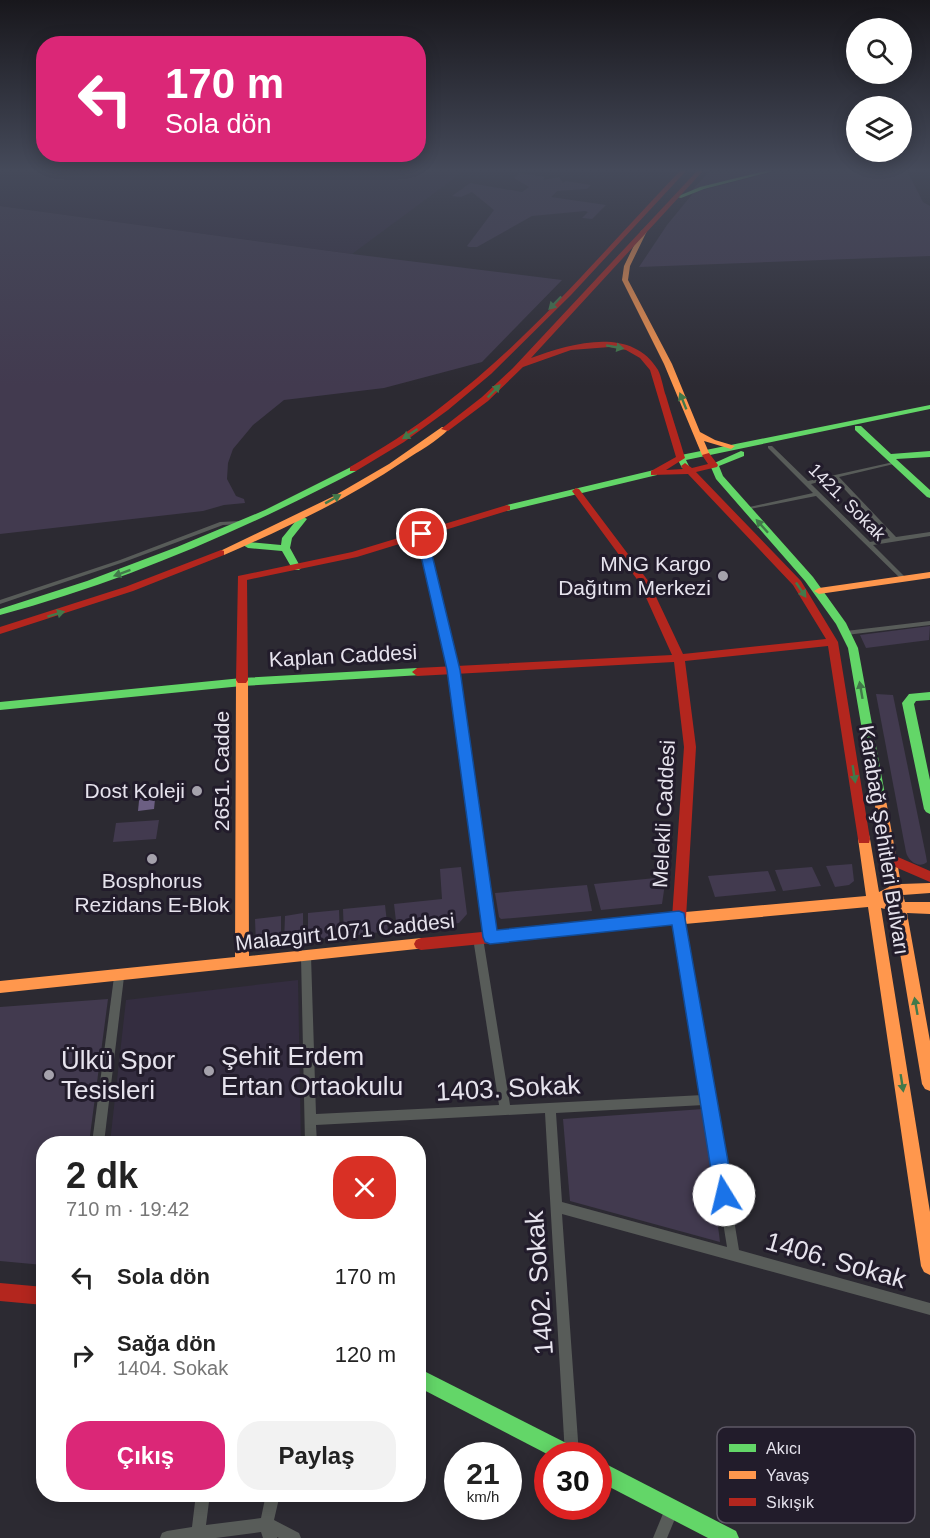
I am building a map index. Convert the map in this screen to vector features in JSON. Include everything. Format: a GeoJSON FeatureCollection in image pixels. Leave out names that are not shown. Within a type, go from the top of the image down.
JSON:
{"type":"FeatureCollection","features":[{"type":"Feature","properties":{"kind":"main road"},"geometry":{"type":"LineString","coordinates":[[1,606],[124,572],[245,522],[330,482],[419,428],[483,376],[612,243]]}},
{"type":"Feature","properties":{"kind":"main road"},"geometry":{"type":"LineString","coordinates":[[0,631],[89,604],[242,545],[306,514],[380,472],[447,429],[487,398],[633,243]]}},
{"type":"Feature","properties":{"kind":"main road","name":"Karabağ Şehitleri Bulvarı"},"geometry":{"type":"LineString","coordinates":[[638,243],[627,266],[625,280],[668,364],[706,454],[723,483],[819,591],[846,633],[855,653],[930,1084]]}},
{"type":"Feature","properties":{"kind":"main road","name":"Karabağ Şehitleri Bulvarı"},"geometry":{"type":"LineString","coordinates":[[519,366],[551,351],[580,346],[608,345],[642,355],[654,369],[683,464],[797,583],[833,642],[930,1266]]}},
{"type":"Feature","properties":{"kind":"main road"},"geometry":{"type":"LineString","coordinates":[[306,514],[291,531],[285,548],[296,568],[354,555],[497,510],[654,473],[681,458],[930,407]]}},
{"type":"Feature","properties":{"kind":"main road"},"geometry":{"type":"LineString","coordinates":[[654,473],[662,474],[714,465],[733,456],[770,447],[930,413]]}},
{"type":"Feature","properties":{"kind":"main road"},"geometry":{"type":"LineString","coordinates":[[858,428],[929,492]]}},
{"type":"Feature","properties":{"kind":"main road"},"geometry":{"type":"LineString","coordinates":[[695,432],[712,442],[742,447]]}},
{"type":"Feature","properties":{"kind":"main road"},"geometry":{"type":"LineString","coordinates":[[893,460],[930,454]]}},
{"type":"Feature","properties":{"kind":"main road","name":"Melekli Caddesi"},"geometry":{"type":"LineString","coordinates":[[576,490],[644,582],[679,658],[690,747],[679,918]]}},
{"type":"Feature","properties":{"kind":"main road"},"geometry":{"type":"LineString","coordinates":[[242,545],[285,548]]}},
{"type":"Feature","properties":{"kind":"main road","name":"2651. Cadde"},"geometry":{"type":"LineString","coordinates":[[242,963],[242,579],[296,568]]}},
{"type":"Feature","properties":{"kind":"main road"},"geometry":{"type":"LineString","coordinates":[[819,591],[930,575]]}},
{"type":"Feature","properties":{"kind":"main road","name":"Kaplan Caddesi"},"geometry":{"type":"LineString","coordinates":[[0,706],[242,682],[679,658],[833,642]]}},
{"type":"Feature","properties":{"kind":"main road"},"geometry":{"type":"LineString","coordinates":[[930,696],[913,697],[908,703],[930,809]]}},
{"type":"Feature","properties":{"kind":"main road"},"geometry":{"type":"LineString","coordinates":[[891,859],[930,877]]}},
{"type":"Feature","properties":{"kind":"main road"},"geometry":{"type":"LineString","coordinates":[[874,901],[896,890],[930,888]]}},
{"type":"Feature","properties":{"kind":"main road"},"geometry":{"type":"LineString","coordinates":[[874,901],[899,907],[930,909]]}},
{"type":"Feature","properties":{"kind":"main road","name":"Malazgirt 1071 Caddesi"},"geometry":{"type":"LineString","coordinates":[[0,987],[679,918],[874,901]]}},
{"type":"Feature","properties":{"kind":"main road"},"geometry":{"type":"LineString","coordinates":[[0,1292],[36,1295]]}},
{"type":"Feature","properties":{"kind":"main road"},"geometry":{"type":"LineString","coordinates":[[426,1381],[546,1442]]}},
{"type":"Feature","properties":{"kind":"main road"},"geometry":{"type":"LineString","coordinates":[[612,1477],[729,1538]]}},
{"type":"Feature","properties":{"kind":"street","name":"1421. Sokak"},"geometry":{"type":"LineString","coordinates":[[770,447],[904,579]]}},
{"type":"Feature","properties":{"kind":"street"},"geometry":{"type":"LineString","coordinates":[[807,483],[893,460]]}},
{"type":"Feature","properties":{"kind":"street"},"geometry":{"type":"LineString","coordinates":[[835,476],[895,540]]}},
{"type":"Feature","properties":{"kind":"street"},"geometry":{"type":"LineString","coordinates":[[747,509],[818,494]]}},
{"type":"Feature","properties":{"kind":"street"},"geometry":{"type":"LineString","coordinates":[[1,606],[222,523],[245,522]]}},
{"type":"Feature","properties":{"kind":"street"},"geometry":{"type":"LineString","coordinates":[[422,534],[453,670],[505,1110]]}},
{"type":"Feature","properties":{"kind":"street"},"geometry":{"type":"LineString","coordinates":[[868,544],[930,534]]}},
{"type":"Feature","properties":{"kind":"street"},"geometry":{"type":"LineString","coordinates":[[846,633],[930,623]]}},
{"type":"Feature","properties":{"kind":"street"},"geometry":{"type":"LineString","coordinates":[[679,918],[734,1255]]}},
{"type":"Feature","properties":{"kind":"street"},"geometry":{"type":"LineString","coordinates":[[306,956],[311,1136]]}},
{"type":"Feature","properties":{"kind":"street"},"geometry":{"type":"LineString","coordinates":[[99,1136],[119,976]]}},
{"type":"Feature","properties":{"kind":"street","name":"1403. Sokak"},"geometry":{"type":"LineString","coordinates":[[310,1120],[709,1100]]}},
{"type":"Feature","properties":{"kind":"street","name":"1402. Sokak"},"geometry":{"type":"LineString","coordinates":[[550,1108],[570,1442]]}},
{"type":"Feature","properties":{"kind":"street","name":"1406. Sokak"},"geometry":{"type":"LineString","coordinates":[[556,1206],[930,1309]]}},
{"type":"Feature","properties":{"kind":"street"},"geometry":{"type":"LineString","coordinates":[[198,1534],[201,1502]]}},
{"type":"Feature","properties":{"kind":"street"},"geometry":{"type":"LineString","coordinates":[[268,1531],[272,1502]]}},
{"type":"Feature","properties":{"kind":"street"},"geometry":{"type":"LineString","coordinates":[[660,1538],[672,1509]]}},
{"type":"Feature","properties":{"kind":"street"},"geometry":{"type":"LineString","coordinates":[[167,1538],[198,1534],[268,1531],[294,1538]]}},
{"type":"Feature","properties":{"kind":"shaded area"},"geometry":{"type":"Polygon","coordinates":[[[0,243],[270,243],[562,280],[482,362],[384,388],[284,400],[253,425],[233,449],[228,463],[227,479],[236,496],[244,499],[245,503],[224,505],[203,511],[0,534],[0,243]]]}},
{"type":"Feature","properties":{"kind":"shaded area"},"geometry":{"type":"Polygon","coordinates":[[[270,243],[367,243],[352,254],[270,243]]]}},
{"type":"Feature","properties":{"kind":"shaded area"},"geometry":{"type":"Polygon","coordinates":[[[469,243],[484,243],[477,247],[467,246],[469,243]]]}},
{"type":"Feature","properties":{"kind":"shaded area"},"geometry":{"type":"Polygon","coordinates":[[[655,243],[930,243],[930,256],[639,267],[655,243]]]}},
{"type":"Feature","properties":{"kind":"shaded area"},"geometry":{"type":"Polygon","coordinates":[[[930,626],[929,640],[866,648],[860,635],[930,626]]]}},
{"type":"Feature","properties":{"kind":"shaded area"},"geometry":{"type":"Polygon","coordinates":[[[876,694],[893,695],[927,862],[921,865],[914,863],[906,852],[876,694]]]}},
{"type":"Feature","properties":{"kind":"shaded area"},"geometry":{"type":"Polygon","coordinates":[[[156,790],[154,809],[138,811],[140,791],[156,790]]]}},
{"type":"Feature","properties":{"kind":"shaded area"},"geometry":{"type":"Polygon","coordinates":[[[159,820],[156,839],[113,842],[116,823],[159,820]]]}},
{"type":"Feature","properties":{"kind":"shaded area"},"geometry":{"type":"Polygon","coordinates":[[[852,864],[854,881],[849,885],[835,887],[826,866],[852,864]]]}},
{"type":"Feature","properties":{"kind":"shaded area"},"geometry":{"type":"Polygon","coordinates":[[[461,867],[467,914],[459,923],[397,930],[394,904],[442,899],[440,869],[461,867]]]}},
{"type":"Feature","properties":{"kind":"shaded area"},"geometry":{"type":"Polygon","coordinates":[[[812,867],[821,886],[783,891],[775,870],[812,867]]]}},
{"type":"Feature","properties":{"kind":"shaded area"},"geometry":{"type":"Polygon","coordinates":[[[768,871],[776,891],[715,897],[708,876],[768,871]]]}},
{"type":"Feature","properties":{"kind":"shaded area"},"geometry":{"type":"Polygon","coordinates":[[[666,877],[662,904],[601,910],[594,884],[666,877]]]}},
{"type":"Feature","properties":{"kind":"shaded area"},"geometry":{"type":"Polygon","coordinates":[[[587,885],[592,911],[501,919],[499,917],[495,893],[587,885]]]}},
{"type":"Feature","properties":{"kind":"shaded area"},"geometry":{"type":"Polygon","coordinates":[[[385,905],[388,931],[344,937],[343,909],[385,905]]]}},
{"type":"Feature","properties":{"kind":"shaded area"},"geometry":{"type":"Polygon","coordinates":[[[339,910],[340,937],[308,940],[308,913],[339,910]]]}},
{"type":"Feature","properties":{"kind":"shaded area"},"geometry":{"type":"Polygon","coordinates":[[[303,913],[303,940],[284,943],[285,916],[303,913]]]}},
{"type":"Feature","properties":{"kind":"shaded area"},"geometry":{"type":"Polygon","coordinates":[[[281,916],[281,943],[256,945],[255,919],[281,916]]]}},
{"type":"Feature","properties":{"kind":"shaded area","name":"Şehit Erdem Ertan Ortaokulu"},"geometry":{"type":"Polygon","coordinates":[[[298,980],[301,1136],[111,1136],[126,1000],[298,980]]]}},
{"type":"Feature","properties":{"kind":"shaded area","name":"Ülkü Spor Tesisleri"},"geometry":{"type":"Polygon","coordinates":[[[108,999],[90,1136],[36,1136],[36,1264],[0,1261],[0,1007],[108,999]]]}},
{"type":"Feature","properties":{"kind":"shaded area"},"geometry":{"type":"Polygon","coordinates":[[[703,1109],[720,1242],[570,1201],[563,1119],[703,1109]]]}},
{"type":"Feature","properties":{"kind":"traffic: fast"},"geometry":{"type":"LineString","coordinates":[[685,466],[681,458],[930,407]]}},
{"type":"Feature","properties":{"kind":"traffic: fast"},"geometry":{"type":"LineString","coordinates":[[858,428],[930,495]]}},
{"type":"Feature","properties":{"kind":"traffic: fast"},"geometry":{"type":"LineString","coordinates":[[741,454],[714,465],[719,477],[809,579],[841,623],[853,648],[880,800]]}},
{"type":"Feature","properties":{"kind":"traffic: fast"},"geometry":{"type":"LineString","coordinates":[[890,457],[930,454]]}},
{"type":"Feature","properties":{"kind":"traffic: fast"},"geometry":{"type":"LineString","coordinates":[[0,612],[91,583],[180,550],[268,512],[353,469]]}},
{"type":"Feature","properties":{"kind":"traffic: fast"},"geometry":{"type":"LineString","coordinates":[[507,508],[654,473]]}},
{"type":"Feature","properties":{"kind":"traffic: fast"},"geometry":{"type":"LineString","coordinates":[[248,545],[285,548],[287,538],[302,519]]}},
{"type":"Feature","properties":{"kind":"traffic: fast"},"geometry":{"type":"LineString","coordinates":[[285,548],[296,568]]}},
{"type":"Feature","properties":{"kind":"traffic: fast"},"geometry":{"type":"LineString","coordinates":[[0,706],[242,682],[417,672]]}},
{"type":"Feature","properties":{"kind":"traffic: fast"},"geometry":{"type":"LineString","coordinates":[[930,696],[913,697],[908,703],[930,809]]}},
{"type":"Feature","properties":{"kind":"traffic: fast"},"geometry":{"type":"LineString","coordinates":[[426,1381],[544,1442]]}},
{"type":"Feature","properties":{"kind":"traffic: fast"},"geometry":{"type":"LineString","coordinates":[[612,1477],[729,1538]]}},
{"type":"Feature","properties":{"kind":"traffic: slow"},"geometry":{"type":"LineString","coordinates":[[638,243],[627,266],[625,280],[668,364],[706,455]]}},
{"type":"Feature","properties":{"kind":"traffic: slow"},"geometry":{"type":"LineString","coordinates":[[221,553],[337,498],[392,466],[445,429]]}},
{"type":"Feature","properties":{"kind":"traffic: slow"},"geometry":{"type":"LineString","coordinates":[[695,432],[712,442],[731,446]]}},
{"type":"Feature","properties":{"kind":"traffic: slow"},"geometry":{"type":"LineString","coordinates":[[819,591],[930,575]]}},
{"type":"Feature","properties":{"kind":"traffic: slow"},"geometry":{"type":"LineString","coordinates":[[242,680],[242,963]]}},
{"type":"Feature","properties":{"kind":"traffic: slow"},"geometry":{"type":"LineString","coordinates":[[880,800],[930,1084]]}},
{"type":"Feature","properties":{"kind":"traffic: slow"},"geometry":{"type":"LineString","coordinates":[[864,839],[930,1266]]}},
{"type":"Feature","properties":{"kind":"traffic: slow"},"geometry":{"type":"LineString","coordinates":[[874,901],[896,890],[930,888]]}},
{"type":"Feature","properties":{"kind":"traffic: slow"},"geometry":{"type":"LineString","coordinates":[[652,921],[874,901],[899,907],[930,908]]}},
{"type":"Feature","properties":{"kind":"traffic: slow"},"geometry":{"type":"LineString","coordinates":[[0,987],[421,944]]}},
{"type":"Feature","properties":{"kind":"traffic: jam"},"geometry":{"type":"LineString","coordinates":[[353,469],[401,441],[488,372],[529,334],[615,243]]}},
{"type":"Feature","properties":{"kind":"traffic: jam"},"geometry":{"type":"LineString","coordinates":[[445,429],[485,399],[516,370],[634,243]]}},
{"type":"Feature","properties":{"kind":"traffic: jam"},"geometry":{"type":"LineString","coordinates":[[519,366],[551,353],[571,348],[610,344],[628,348],[643,356],[654,370],[681,458],[654,473],[685,472],[714,465],[706,455]]}},
{"type":"Feature","properties":{"kind":"traffic: jam"},"geometry":{"type":"LineString","coordinates":[[685,466],[797,583],[833,642],[864,839]]}},
{"type":"Feature","properties":{"kind":"traffic: jam"},"geometry":{"type":"LineString","coordinates":[[576,491],[644,582],[679,658],[690,747],[679,918]]}},
{"type":"Feature","properties":{"kind":"traffic: jam"},"geometry":{"type":"LineString","coordinates":[[242,680],[242,578],[354,555],[507,508]]}},
{"type":"Feature","properties":{"kind":"traffic: jam"},"geometry":{"type":"LineString","coordinates":[[0,631],[129,589],[221,553]]}},
{"type":"Feature","properties":{"kind":"traffic: jam"},"geometry":{"type":"LineString","coordinates":[[417,672],[679,658],[833,642]]}},
{"type":"Feature","properties":{"kind":"traffic: jam"},"geometry":{"type":"LineString","coordinates":[[891,859],[930,877]]}},
{"type":"Feature","properties":{"kind":"traffic: jam"},"geometry":{"type":"LineString","coordinates":[[421,944],[652,921]]}},
{"type":"Feature","properties":{"kind":"traffic: jam"},"geometry":{"type":"LineString","coordinates":[[0,1292],[36,1295]]}},
{"type":"Feature","properties":{"kind":"place","name":"MNG Kargo Dağıtım Merkezi"},"geometry":{"type":"Point","coordinates":[723,576]}},
{"type":"Feature","properties":{"kind":"place","name":"Dost Koleji"},"geometry":{"type":"Point","coordinates":[197,791]}},
{"type":"Feature","properties":{"kind":"place","name":"Bosphorus Rezidans E-Blok"},"geometry":{"type":"Point","coordinates":[152,859]}},
{"type":"Feature","properties":{"kind":"place","name":"Şehit Erdem Ertan Ortaokulu"},"geometry":{"type":"Point","coordinates":[209,1071]}},
{"type":"Feature","properties":{"kind":"place","name":"Ülkü Spor Tesisleri"},"geometry":{"type":"Point","coordinates":[49,1075]}},
{"type":"Feature","properties":{"kind":"route"},"geometry":{"type":"LineString","coordinates":[[422,534],[453,670],[490,937],[679,918],[724,1195]]}}]}
